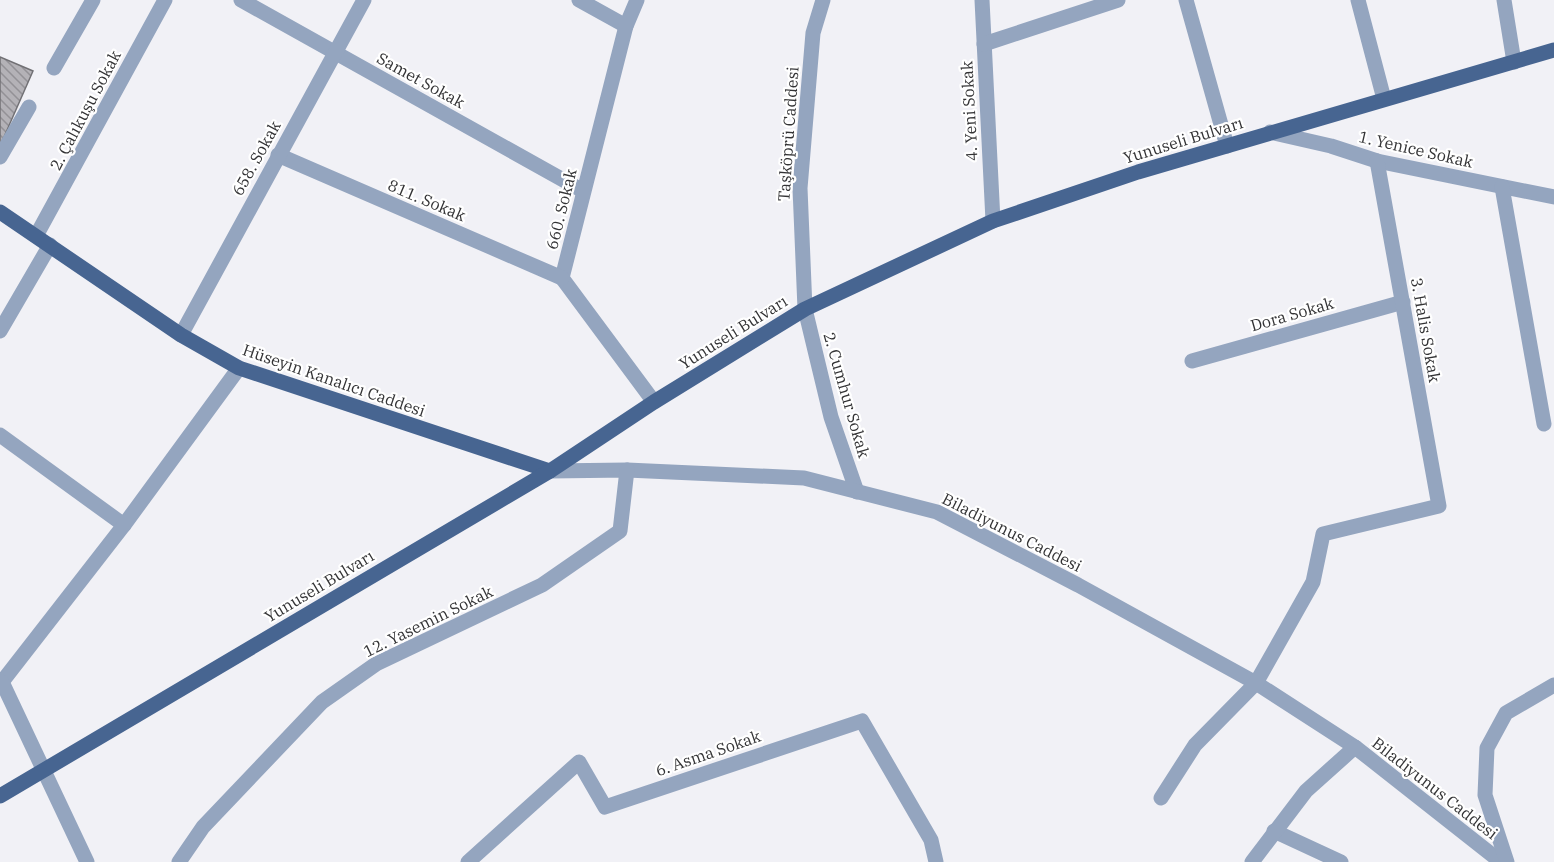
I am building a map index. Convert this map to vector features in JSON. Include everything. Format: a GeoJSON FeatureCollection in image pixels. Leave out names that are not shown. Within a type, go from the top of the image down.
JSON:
{"type":"FeatureCollection","features":[{"type":"Feature","properties":{"kind":"main road","name":"Yunuseli Bulvarı"},"geometry":{"type":"LineString","coordinates":[[0,796],[550,471],[654,402],[805,309],[993,221],[1138,172],[1554,50]]}},
{"type":"Feature","properties":{"kind":"main road","name":"Hüseyin Kanalıcı Caddesi"},"geometry":{"type":"LineString","coordinates":[[0,212],[181,335],[238,368],[550,471]]}},
{"type":"Feature","properties":{"kind":"street"},"geometry":{"type":"LineString","coordinates":[[54,68],[93,0]]}},
{"type":"Feature","properties":{"kind":"street","name":"2. Çalıkuşu Sokak"},"geometry":{"type":"LineString","coordinates":[[36,236],[165,0]]}},
{"type":"Feature","properties":{"kind":"street","name":"Samet Sokak"},"geometry":{"type":"LineString","coordinates":[[241,0],[583,191]]}},
{"type":"Feature","properties":{"kind":"street","name":"658. Sokak"},"geometry":{"type":"LineString","coordinates":[[181,335],[364,0]]}},
{"type":"Feature","properties":{"kind":"street"},"geometry":{"type":"LineString","coordinates":[[579,0],[626,26]]}},
{"type":"Feature","properties":{"kind":"street","name":"660. Sokak"},"geometry":{"type":"LineString","coordinates":[[562,278],[626,26],[637,0]]}},
{"type":"Feature","properties":{"kind":"street","name":"Taşköprü Caddesi"},"geometry":{"type":"LineString","coordinates":[[805,309],[800,188],[813,33],[823,0]]}},
{"type":"Feature","properties":{"kind":"street","name":"4. Yeni Sokak"},"geometry":{"type":"LineString","coordinates":[[982,0],[993,221]]}},
{"type":"Feature","properties":{"kind":"street"},"geometry":{"type":"LineString","coordinates":[[984,44],[1118,0]]}},
{"type":"Feature","properties":{"kind":"street"},"geometry":{"type":"LineString","coordinates":[[1186,0],[1227,146]]}},
{"type":"Feature","properties":{"kind":"street"},"geometry":{"type":"LineString","coordinates":[[1358,0],[1384,99]]}},
{"type":"Feature","properties":{"kind":"street"},"geometry":{"type":"LineString","coordinates":[[1504,0],[1514,62]]}},
{"type":"Feature","properties":{"kind":"street"},"geometry":{"type":"LineString","coordinates":[[0,157],[29,107]]}},
{"type":"Feature","properties":{"kind":"street","name":"1. Yenice Sokak"},"geometry":{"type":"LineString","coordinates":[[1270,132],[1331,146],[1377,161],[1554,197]]}},
{"type":"Feature","properties":{"kind":"street","name":"811. Sokak"},"geometry":{"type":"LineString","coordinates":[[278,155],[562,278]]}},
{"type":"Feature","properties":{"kind":"street","name":"3. Halis Sokak"},"geometry":{"type":"LineString","coordinates":[[1256,683],[1313,582],[1323,534],[1439,506],[1377,161]]}},
{"type":"Feature","properties":{"kind":"street"},"geometry":{"type":"LineString","coordinates":[[1502,187],[1544,424]]}},
{"type":"Feature","properties":{"kind":"street"},"geometry":{"type":"LineString","coordinates":[[0,332],[50,245]]}},
{"type":"Feature","properties":{"kind":"street"},"geometry":{"type":"LineString","coordinates":[[562,278],[654,402]]}},
{"type":"Feature","properties":{"kind":"street","name":"Dora Sokak"},"geometry":{"type":"LineString","coordinates":[[1192,362],[1402,302]]}},
{"type":"Feature","properties":{"kind":"street","name":"2. Cumhur Sokak"},"geometry":{"type":"LineString","coordinates":[[805,309],[831,417],[857,492]]}},
{"type":"Feature","properties":{"kind":"street"},"geometry":{"type":"LineString","coordinates":[[87,862],[1,683],[124,525],[238,368]]}},
{"type":"Feature","properties":{"kind":"street"},"geometry":{"type":"LineString","coordinates":[[0,435],[124,525]]}},
{"type":"Feature","properties":{"kind":"street","name":"Biladiyunus Caddesi"},"geometry":{"type":"LineString","coordinates":[[550,471],[627,470],[804,478],[937,512],[1078,585],[1256,683],[1355,747],[1501,862]]}},
{"type":"Feature","properties":{"kind":"street","name":"12. Yasemin Sokak"},"geometry":{"type":"LineString","coordinates":[[178,862],[203,827],[322,702],[376,664],[542,585],[620,531],[627,470]]}},
{"type":"Feature","properties":{"kind":"street"},"geometry":{"type":"LineString","coordinates":[[1161,798],[1195,744],[1256,683]]}},
{"type":"Feature","properties":{"kind":"street","name":"Biladiyunus Caddesi"},"geometry":{"type":"LineString","coordinates":[[1508,862],[1485,795],[1487,748],[1506,713],[1554,685]]}},
{"type":"Feature","properties":{"kind":"street","name":"6. Asma Sokak"},"geometry":{"type":"LineString","coordinates":[[468,862],[579,762],[605,807],[862,721],[931,840],[936,862]]}},
{"type":"Feature","properties":{"kind":"street"},"geometry":{"type":"LineString","coordinates":[[1252,862],[1306,791],[1355,747]]}},
{"type":"Feature","properties":{"kind":"street"},"geometry":{"type":"LineString","coordinates":[[1274,831],[1341,862]]}},
{"type":"Feature","properties":{"kind":"building"},"geometry":{"type":"Polygon","coordinates":[[[0,57],[33,71],[0,146],[0,57]]]}}]}
